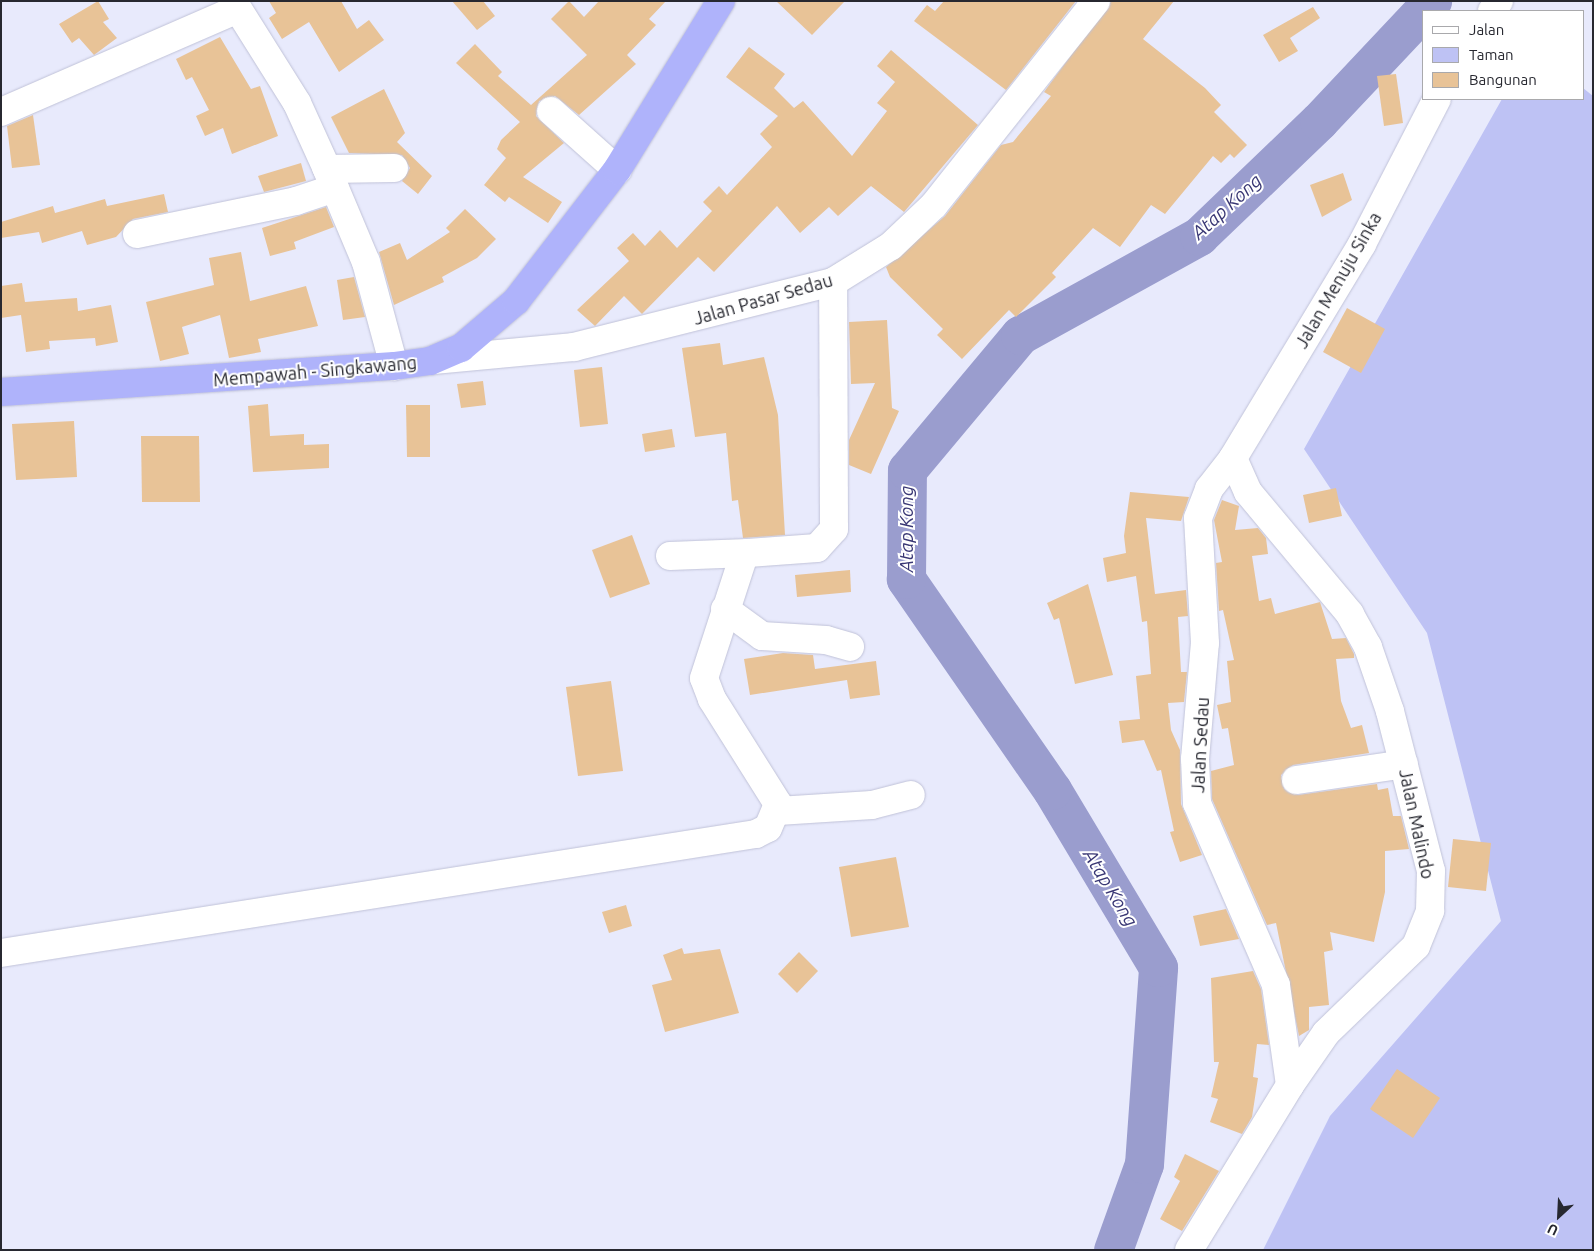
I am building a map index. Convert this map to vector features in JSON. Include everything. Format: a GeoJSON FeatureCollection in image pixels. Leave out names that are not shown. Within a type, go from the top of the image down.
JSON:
{"type":"FeatureCollection","features":[{"type":"Feature","properties":{"kind":"highway","name":"Mempawah - Singkawang"},"geometry":{"type":"LineString","coordinates":[[1,392],[394,366],[430,360],[461,348],[516,301],[617,170],[721,1]]}},
{"type":"Feature","properties":{"kind":"street","name":"Jalan Pasar Sedau"},"geometry":{"type":"LineString","coordinates":[[430,360],[574,347],[833,282],[891,246],[934,205],[1096,1]]}},
{"type":"Feature","properties":{"kind":"street"},"geometry":{"type":"LineString","coordinates":[[1,112],[236,5],[297,103],[331,179],[366,262],[394,366]]}},
{"type":"Feature","properties":{"kind":"street","name":"Jalan Menuju Sinka"},"geometry":{"type":"LineString","coordinates":[[1234,458],[1362,244],[1436,100]]}},
{"type":"Feature","properties":{"kind":"street"},"geometry":{"type":"LineString","coordinates":[[552,111],[617,170]]}},
{"type":"Feature","properties":{"kind":"street"},"geometry":{"type":"LineString","coordinates":[[137,234],[296,202],[331,179],[394,168]]}},
{"type":"Feature","properties":{"kind":"street"},"geometry":{"type":"LineString","coordinates":[[670,556],[817,548],[834,529],[833,282]]}},
{"type":"Feature","properties":{"kind":"street","name":"Jalan Malindo"},"geometry":{"type":"LineString","coordinates":[[1189,1250],[1290,1085],[1326,1034],[1416,946],[1426,929],[1431,871],[1404,764],[1374,665],[1354,622],[1248,492],[1234,458]]}},
{"type":"Feature","properties":{"kind":"street","name":"Jalan Sedau"},"geometry":{"type":"LineString","coordinates":[[1234,458],[1209,489],[1198,518],[1205,643],[1195,788],[1213,849],[1257,936],[1276,985],[1290,1085]]}},
{"type":"Feature","properties":{"kind":"street"},"geometry":{"type":"LineString","coordinates":[[1,953],[756,834],[768,828],[778,811],[778,804],[712,699],[704,678],[739,565],[748,553]]}},
{"type":"Feature","properties":{"kind":"street"},"geometry":{"type":"LineString","coordinates":[[725,609],[762,636],[826,640],[850,647]]}},
{"type":"Feature","properties":{"kind":"street"},"geometry":{"type":"LineString","coordinates":[[1296,780],[1404,764]]}},
{"type":"Feature","properties":{"kind":"street"},"geometry":{"type":"LineString","coordinates":[[778,811],[872,805],[911,795]]}},
{"type":"Feature","properties":{"kind":"green space"},"geometry":{"type":"Polygon","coordinates":[[[1584,89],[1593,96],[1593,1250],[1263,1250],[1330,1116],[1501,921],[1427,633],[1304,449],[1501,100],[1584,100],[1584,89]]]}},
{"type":"Feature","properties":{"kind":"building"},"geometry":{"type":"Polygon","coordinates":[[[98,1],[109,19],[103,22],[117,38],[94,55],[79,38],[72,43],[59,24],[98,1]]]}},
{"type":"Feature","properties":{"kind":"building"},"geometry":{"type":"Polygon","coordinates":[[[269,1],[341,1],[357,29],[369,20],[384,40],[339,72],[309,22],[282,39],[269,18],[276,13],[269,1]]]}},
{"type":"Feature","properties":{"kind":"building"},"geometry":{"type":"Polygon","coordinates":[[[452,1],[483,1],[495,16],[477,30],[452,1]]]}},
{"type":"Feature","properties":{"kind":"building"},"geometry":{"type":"Polygon","coordinates":[[[569,1],[584,17],[599,1],[666,1],[649,19],[656,25],[627,55],[636,64],[579,115],[555,96],[539,101],[536,116],[564,143],[523,177],[562,202],[548,223],[509,197],[505,202],[484,185],[506,158],[497,149],[501,140],[520,122],[456,63],[475,44],[502,72],[498,76],[531,105],[587,55],[551,19],[569,1]]]}},
{"type":"Feature","properties":{"kind":"building"},"geometry":{"type":"Polygon","coordinates":[[[776,1],[845,1],[812,35],[776,1]]]}},
{"type":"Feature","properties":{"kind":"building"},"geometry":{"type":"Polygon","coordinates":[[[944,1],[1076,1],[1006,90],[914,21],[927,5],[935,11],[944,1]]]}},
{"type":"Feature","properties":{"kind":"building"},"geometry":{"type":"Polygon","coordinates":[[[1111,1],[1174,1],[1143,39],[1205,88],[1221,105],[1214,112],[1247,145],[1234,158],[1230,154],[1221,163],[1213,156],[1165,214],[1151,205],[1120,247],[1093,228],[1052,273],[1056,277],[1016,317],[1009,310],[962,359],[937,335],[943,329],[890,277],[886,267],[945,216],[1001,145],[1013,142],[1051,96],[1044,92],[1111,1]]]}},
{"type":"Feature","properties":{"kind":"building"},"geometry":{"type":"Polygon","coordinates":[[[1313,7],[1320,18],[1290,38],[1298,51],[1279,62],[1263,35],[1313,7]]]}},
{"type":"Feature","properties":{"kind":"building"},"geometry":{"type":"Polygon","coordinates":[[[220,37],[251,89],[260,86],[278,136],[232,154],[223,128],[205,136],[196,116],[209,110],[192,77],[186,80],[176,59],[220,37]]]}},
{"type":"Feature","properties":{"kind":"building"},"geometry":{"type":"Polygon","coordinates":[[[749,47],[785,74],[774,88],[794,108],[803,101],[852,156],[887,111],[877,103],[895,82],[877,66],[891,50],[978,125],[904,212],[871,186],[838,216],[829,207],[800,233],[777,206],[714,272],[698,257],[642,314],[624,296],[595,326],[577,310],[629,261],[617,248],[633,233],[645,246],[660,230],[677,248],[712,211],[703,202],[719,186],[727,195],[772,147],[760,134],[778,116],[726,77],[749,47]]]}},
{"type":"Feature","properties":{"kind":"building"},"geometry":{"type":"Polygon","coordinates":[[[1396,74],[1403,123],[1384,126],[1377,76],[1396,74]]]}},
{"type":"Feature","properties":{"kind":"building"},"geometry":{"type":"Polygon","coordinates":[[[384,89],[405,133],[397,142],[432,176],[418,194],[402,181],[410,168],[402,155],[349,153],[331,117],[384,89]]]}},
{"type":"Feature","properties":{"kind":"building"},"geometry":{"type":"Polygon","coordinates":[[[33,115],[40,165],[12,168],[7,126],[33,115]]]}},
{"type":"Feature","properties":{"kind":"building"},"geometry":{"type":"Polygon","coordinates":[[[301,163],[306,181],[264,192],[258,176],[301,163]]]}},
{"type":"Feature","properties":{"kind":"building"},"geometry":{"type":"Polygon","coordinates":[[[1343,173],[1352,200],[1322,217],[1310,185],[1343,173]]]}},
{"type":"Feature","properties":{"kind":"building"},"geometry":{"type":"Polygon","coordinates":[[[164,194],[168,212],[133,219],[116,237],[87,245],[82,231],[42,243],[39,232],[1,238],[1,222],[53,206],[55,213],[105,199],[107,206],[164,194]]]}},
{"type":"Feature","properties":{"kind":"building"},"geometry":{"type":"Polygon","coordinates":[[[326,207],[334,227],[294,242],[296,249],[270,256],[262,228],[326,207]]]}},
{"type":"Feature","properties":{"kind":"building"},"geometry":{"type":"Polygon","coordinates":[[[465,209],[496,239],[477,258],[442,277],[444,282],[394,305],[379,252],[400,243],[407,260],[450,232],[446,228],[465,209]]]}},
{"type":"Feature","properties":{"kind":"building"},"geometry":{"type":"Polygon","coordinates":[[[241,252],[250,301],[306,286],[318,326],[258,339],[261,352],[229,358],[220,315],[182,327],[189,354],[160,361],[146,302],[214,285],[209,258],[241,252]]]}},
{"type":"Feature","properties":{"kind":"building"},"geometry":{"type":"Polygon","coordinates":[[[354,277],[365,317],[343,320],[337,280],[354,277]]]}},
{"type":"Feature","properties":{"kind":"building"},"geometry":{"type":"Polygon","coordinates":[[[22,283],[25,302],[77,298],[78,311],[111,305],[118,342],[96,346],[95,338],[49,341],[50,349],[26,352],[21,315],[1,318],[1,286],[22,283]]]}},
{"type":"Feature","properties":{"kind":"building"},"geometry":{"type":"Polygon","coordinates":[[[1347,308],[1385,329],[1361,373],[1323,352],[1347,308]]]}},
{"type":"Feature","properties":{"kind":"building"},"geometry":{"type":"Polygon","coordinates":[[[887,320],[892,408],[899,411],[871,474],[849,465],[849,440],[875,383],[851,384],[849,322],[887,320]]]}},
{"type":"Feature","properties":{"kind":"building"},"geometry":{"type":"Polygon","coordinates":[[[720,343],[723,365],[764,357],[778,415],[785,535],[743,538],[738,500],[732,501],[726,433],[695,437],[682,348],[720,343]]]}},
{"type":"Feature","properties":{"kind":"building"},"geometry":{"type":"Polygon","coordinates":[[[602,367],[608,424],[580,427],[574,370],[602,367]]]}},
{"type":"Feature","properties":{"kind":"building"},"geometry":{"type":"Polygon","coordinates":[[[483,381],[486,405],[461,408],[457,384],[483,381]]]}},
{"type":"Feature","properties":{"kind":"building"},"geometry":{"type":"Polygon","coordinates":[[[268,404],[270,436],[304,434],[304,445],[329,444],[329,468],[253,472],[248,406],[268,404]]]}},
{"type":"Feature","properties":{"kind":"building"},"geometry":{"type":"Polygon","coordinates":[[[406,405],[430,405],[430,457],[407,457],[406,405]]]}},
{"type":"Feature","properties":{"kind":"building"},"geometry":{"type":"Polygon","coordinates":[[[74,421],[77,477],[16,480],[12,424],[74,421]]]}},
{"type":"Feature","properties":{"kind":"building"},"geometry":{"type":"Polygon","coordinates":[[[672,429],[675,447],[645,452],[642,434],[672,429]]]}},
{"type":"Feature","properties":{"kind":"building"},"geometry":{"type":"Polygon","coordinates":[[[141,436],[199,436],[200,502],[142,502],[141,436]]]}},
{"type":"Feature","properties":{"kind":"building"},"geometry":{"type":"Polygon","coordinates":[[[1336,488],[1342,516],[1309,523],[1303,495],[1336,488]]]}},
{"type":"Feature","properties":{"kind":"building"},"geometry":{"type":"Polygon","coordinates":[[[1130,492],[1189,497],[1181,521],[1146,518],[1155,594],[1186,590],[1188,616],[1178,617],[1181,672],[1187,672],[1184,702],[1168,703],[1171,730],[1180,750],[1181,804],[1202,855],[1180,862],[1170,832],[1174,831],[1161,770],[1157,771],[1144,740],[1122,743],[1119,721],[1140,719],[1136,676],[1151,674],[1147,621],[1142,622],[1136,576],[1107,582],[1103,558],[1126,553],[1124,536],[1130,492]]]}},
{"type":"Feature","properties":{"kind":"building"},"geometry":{"type":"Polygon","coordinates":[[[1222,500],[1239,506],[1235,530],[1258,528],[1266,538],[1268,554],[1252,556],[1259,601],[1271,598],[1275,614],[1320,602],[1332,639],[1346,638],[1354,654],[1354,658],[1336,659],[1341,701],[1351,728],[1362,725],[1369,753],[1293,765],[1281,775],[1284,789],[1298,795],[1377,784],[1378,790],[1388,788],[1393,816],[1401,816],[1409,849],[1385,851],[1385,892],[1374,942],[1330,932],[1333,950],[1324,952],[1329,1005],[1309,1007],[1309,1030],[1299,1036],[1276,923],[1267,925],[1212,799],[1211,771],[1234,765],[1228,728],[1222,729],[1217,705],[1231,702],[1227,661],[1234,660],[1223,610],[1219,611],[1216,563],[1222,562],[1214,520],[1222,500]]]}},
{"type":"Feature","properties":{"kind":"building"},"geometry":{"type":"Polygon","coordinates":[[[632,535],[650,584],[610,598],[592,550],[632,535]]]}},
{"type":"Feature","properties":{"kind":"building"},"geometry":{"type":"Polygon","coordinates":[[[850,570],[851,592],[797,597],[795,575],[850,570]]]}},
{"type":"Feature","properties":{"kind":"building"},"geometry":{"type":"Polygon","coordinates":[[[1088,584],[1113,675],[1075,684],[1059,618],[1054,620],[1047,603],[1088,584]]]}},
{"type":"Feature","properties":{"kind":"building"},"geometry":{"type":"Polygon","coordinates":[[[783,653],[813,655],[815,669],[876,661],[880,695],[850,699],[847,680],[750,695],[744,659],[783,653]]]}},
{"type":"Feature","properties":{"kind":"building"},"geometry":{"type":"Polygon","coordinates":[[[611,681],[623,771],[578,776],[566,687],[611,681]]]}},
{"type":"Feature","properties":{"kind":"building"},"geometry":{"type":"Polygon","coordinates":[[[1453,839],[1491,843],[1486,891],[1448,887],[1453,839]]]}},
{"type":"Feature","properties":{"kind":"building"},"geometry":{"type":"Polygon","coordinates":[[[896,857],[909,927],[851,937],[839,867],[896,857]]]}},
{"type":"Feature","properties":{"kind":"building"},"geometry":{"type":"Polygon","coordinates":[[[626,905],[632,926],[609,933],[602,912],[626,905]]]}},
{"type":"Feature","properties":{"kind":"building"},"geometry":{"type":"Polygon","coordinates":[[[1226,909],[1239,939],[1200,946],[1193,916],[1226,909]]]}},
{"type":"Feature","properties":{"kind":"building"},"geometry":{"type":"Polygon","coordinates":[[[682,948],[684,954],[720,949],[739,1013],[665,1032],[652,985],[672,980],[663,955],[682,948]]]}},
{"type":"Feature","properties":{"kind":"building"},"geometry":{"type":"Polygon","coordinates":[[[799,952],[818,971],[797,993],[778,974],[799,952]]]}},
{"type":"Feature","properties":{"kind":"building"},"geometry":{"type":"Polygon","coordinates":[[[1253,971],[1261,989],[1269,1045],[1257,1044],[1253,1077],[1258,1078],[1252,1117],[1242,1134],[1210,1122],[1218,1099],[1211,1097],[1219,1062],[1214,1062],[1211,978],[1253,971]]]}},
{"type":"Feature","properties":{"kind":"building"},"geometry":{"type":"Polygon","coordinates":[[[1397,1069],[1440,1098],[1413,1138],[1370,1109],[1397,1069]]]}},
{"type":"Feature","properties":{"kind":"building"},"geometry":{"type":"Polygon","coordinates":[[[1185,1154],[1219,1171],[1182,1231],[1160,1219],[1180,1181],[1174,1177],[1185,1154]]]}},
{"type":"Feature","properties":{"kind":"waterway","name":"Atap Kong"},"geometry":{"type":"LineString","coordinates":[[1424,10],[1432,1]]}},
{"type":"Feature","properties":{"kind":"waterway","name":"Atap Kong"},"geometry":{"type":"LineString","coordinates":[[1113,1250],[1144,1164],[1158,967],[1052,790],[906,579],[907,470],[1020,335],[1199,236],[1319,121],[1422,12]]}}]}
